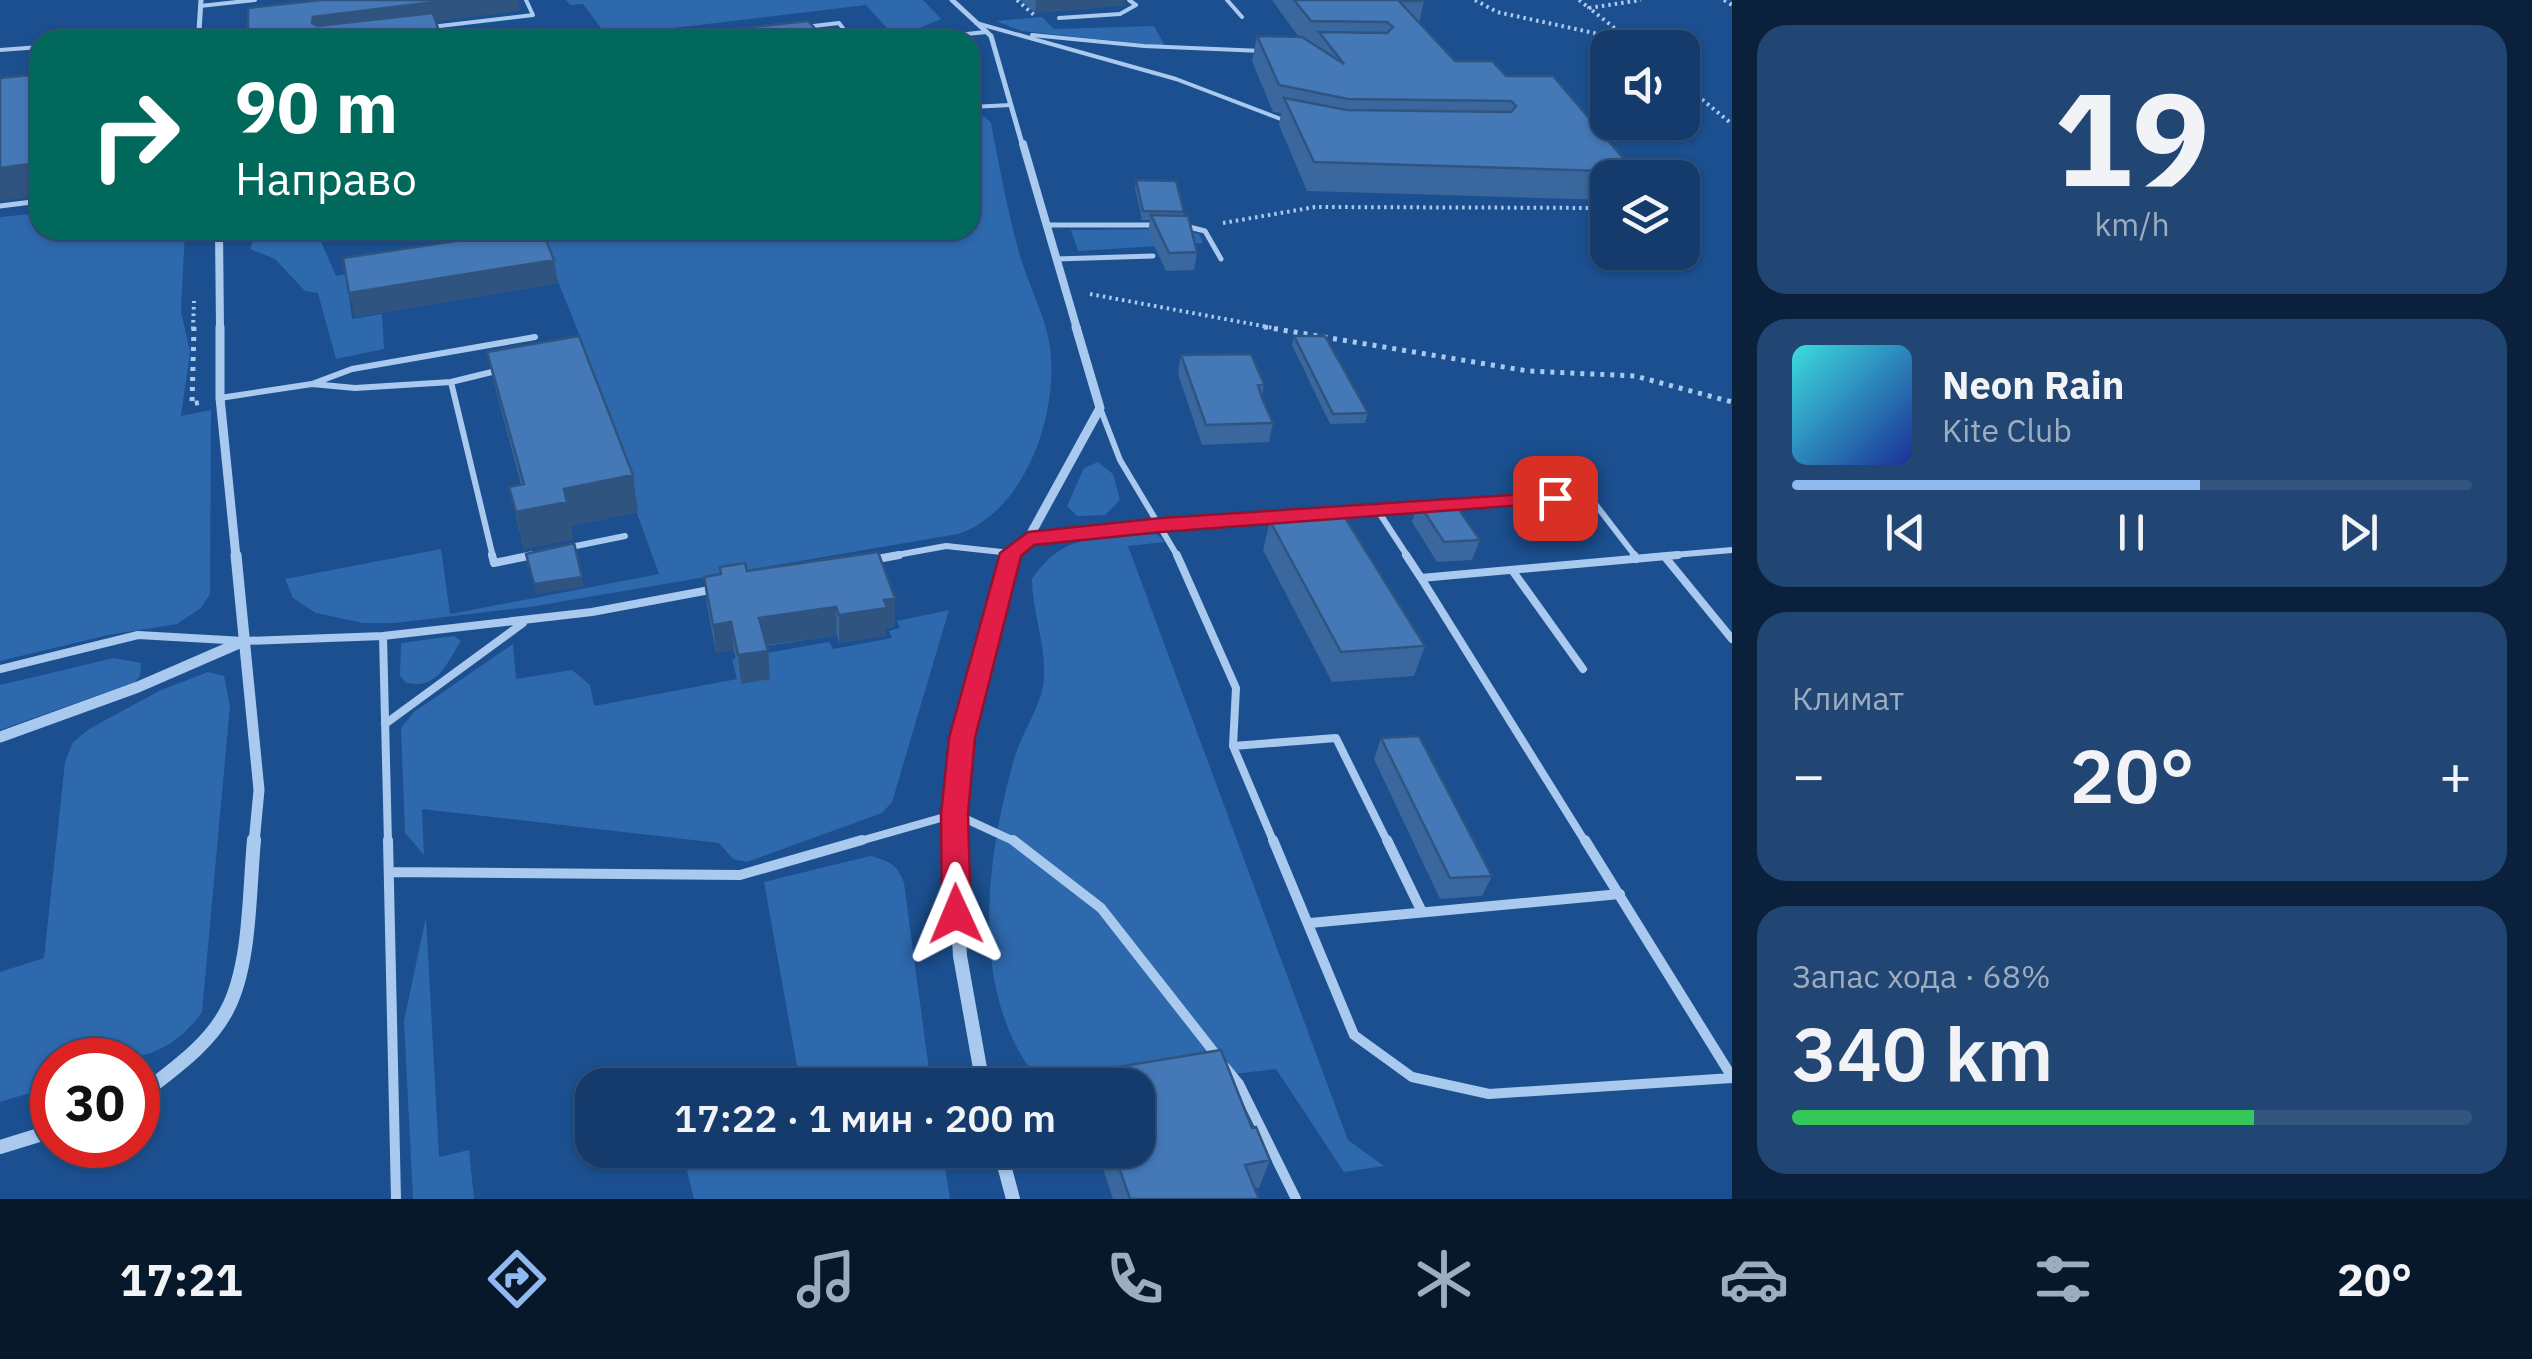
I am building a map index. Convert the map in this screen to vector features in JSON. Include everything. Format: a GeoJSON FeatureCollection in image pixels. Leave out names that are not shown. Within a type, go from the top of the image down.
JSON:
{"type":"FeatureCollection","features":[{"type":"Feature","properties":{"kind":"street"},"geometry":{"type":"LineString","coordinates":[[952,0],[991,36],[1100,408],[1028,539],[1010,553],[962,738],[955,814],[957,947],[978,1068]]}},
{"type":"Feature","properties":{"kind":"street"},"geometry":{"type":"LineString","coordinates":[[199,30],[201,3]]}},
{"type":"Feature","properties":{"kind":"street"},"geometry":{"type":"LineString","coordinates":[[160,1078],[198,1048],[228,1011],[240,974],[259,790],[220,398],[219,240]]}},
{"type":"Feature","properties":{"kind":"street"},"geometry":{"type":"LineString","coordinates":[[0,737],[138,687],[244,640]]}},
{"type":"Feature","properties":{"kind":"street"},"geometry":{"type":"LineString","coordinates":[[0,1147],[30,1137]]}},
{"type":"Feature","properties":{"kind":"street"},"geometry":{"type":"LineString","coordinates":[[1005,1168],[1013,1199]]}},
{"type":"Feature","properties":{"kind":"lane"},"geometry":{"type":"LineString","coordinates":[[201,3],[255,0]]}},
{"type":"Feature","properties":{"kind":"lane"},"geometry":{"type":"LineString","coordinates":[[427,28],[533,15],[526,0]]}},
{"type":"Feature","properties":{"kind":"lane"},"geometry":{"type":"LineString","coordinates":[[1058,18],[1132,11],[1136,5],[1129,0]]}},
{"type":"Feature","properties":{"kind":"lane"},"geometry":{"type":"LineString","coordinates":[[1226,0],[1242,17]]}},
{"type":"Feature","properties":{"kind":"lane"},"geometry":{"type":"LineString","coordinates":[[802,28],[838,23],[844,30]]}},
{"type":"Feature","properties":{"kind":"lane"},"geometry":{"type":"LineString","coordinates":[[976,23],[1144,71],[1299,124]]}},
{"type":"Feature","properties":{"kind":"lane"},"geometry":{"type":"LineString","coordinates":[[980,33],[986,32]]}},
{"type":"Feature","properties":{"kind":"lane"},"geometry":{"type":"LineString","coordinates":[[1012,33],[1144,46],[1262,50]]}},
{"type":"Feature","properties":{"kind":"lane"},"geometry":{"type":"LineString","coordinates":[[1144,46],[1144,71]]}},
{"type":"Feature","properties":{"kind":"lane"},"geometry":{"type":"LineString","coordinates":[[0,50],[30,48]]}},
{"type":"Feature","properties":{"kind":"lane"},"geometry":{"type":"LineString","coordinates":[[980,107],[1011,105]]}},
{"type":"Feature","properties":{"kind":"lane"},"geometry":{"type":"LineString","coordinates":[[0,206],[30,203]]}},
{"type":"Feature","properties":{"kind":"lane"},"geometry":{"type":"LineString","coordinates":[[1046,225],[1197,227],[1206,231],[1221,259]]}},
{"type":"Feature","properties":{"kind":"lane"},"geometry":{"type":"LineString","coordinates":[[1056,259],[1153,256]]}},
{"type":"Feature","properties":{"kind":"lane"},"geometry":{"type":"LineString","coordinates":[[220,398],[312,384],[352,369],[534,337]]}},
{"type":"Feature","properties":{"kind":"lane"},"geometry":{"type":"LineString","coordinates":[[312,384],[355,388],[451,382],[508,368]]}},
{"type":"Feature","properties":{"kind":"lane"},"geometry":{"type":"LineString","coordinates":[[451,382],[494,563],[625,536]]}},
{"type":"Feature","properties":{"kind":"lane"},"geometry":{"type":"LineString","coordinates":[[1100,408],[1120,460],[1161,525],[1236,688],[1234,746],[1354,1034],[1412,1077],[1489,1094],[1732,1078],[1378,511]]}},
{"type":"Feature","properties":{"kind":"lane"},"geometry":{"type":"LineString","coordinates":[[1028,539],[1161,525],[1589,496],[1637,558]]}},
{"type":"Feature","properties":{"kind":"lane"},"geometry":{"type":"LineString","coordinates":[[853,564],[946,546],[1010,553]]}},
{"type":"Feature","properties":{"kind":"lane"},"geometry":{"type":"LineString","coordinates":[[1421,578],[1732,550]]}},
{"type":"Feature","properties":{"kind":"lane"},"geometry":{"type":"LineString","coordinates":[[1664,556],[1732,639]]}},
{"type":"Feature","properties":{"kind":"lane"},"geometry":{"type":"LineString","coordinates":[[1512,570],[1583,669]]}},
{"type":"Feature","properties":{"kind":"lane"},"geometry":{"type":"LineString","coordinates":[[0,669],[138,635],[244,640],[383,636],[526,620],[722,588]]}},
{"type":"Feature","properties":{"kind":"lane"},"geometry":{"type":"LineString","coordinates":[[385,724],[526,620]]}},
{"type":"Feature","properties":{"kind":"lane"},"geometry":{"type":"LineString","coordinates":[[383,636],[396,1199]]}},
{"type":"Feature","properties":{"kind":"lane"},"geometry":{"type":"LineString","coordinates":[[1234,746],[1336,738],[1422,910]]}},
{"type":"Feature","properties":{"kind":"lane"},"geometry":{"type":"LineString","coordinates":[[388,872],[740,875],[955,814],[1023,845],[1101,908],[1239,1084],[1296,1199]]}},
{"type":"Feature","properties":{"kind":"lane"},"geometry":{"type":"LineString","coordinates":[[1310,923],[1620,894]]}},
{"type":"Feature","properties":{"kind":"path"},"geometry":{"type":"LineString","coordinates":[[1476,0],[1496,12],[1590,32]]}},
{"type":"Feature","properties":{"kind":"path"},"geometry":{"type":"LineString","coordinates":[[1579,0],[1617,30]]}},
{"type":"Feature","properties":{"kind":"path"},"geometry":{"type":"LineString","coordinates":[[1589,8],[1641,0]]}},
{"type":"Feature","properties":{"kind":"path"},"geometry":{"type":"LineString","coordinates":[[1724,0],[1732,4]]}},
{"type":"Feature","properties":{"kind":"path"},"geometry":{"type":"LineString","coordinates":[[1700,98],[1732,124]]}},
{"type":"Feature","properties":{"kind":"path"},"geometry":{"type":"LineString","coordinates":[[1197,227],[1316,207],[1590,208]]}},
{"type":"Feature","properties":{"kind":"path"},"geometry":{"type":"LineString","coordinates":[[1064,288],[1146,307],[1528,372],[1634,376],[1732,402]]}},
{"type":"Feature","properties":{"kind":"shaded area"},"geometry":{"type":"Polygon","coordinates":[[[566,0],[923,0],[941,19],[915,30],[889,30],[866,5],[657,30],[602,30],[583,4],[570,5],[566,0]]]}},
{"type":"Feature","properties":{"kind":"shaded area"},"geometry":{"type":"Polygon","coordinates":[[[1042,17],[1054,29],[1154,26],[1165,46],[1021,31],[996,21],[1042,17]]]}},
{"type":"Feature","properties":{"kind":"shaded area"},"geometry":{"type":"Polygon","coordinates":[[[980,116],[991,123],[1016,242],[1048,336],[1049,401],[1043,430],[1019,483],[982,522],[958,534],[530,607],[395,623],[363,623],[316,613],[293,598],[285,579],[441,549],[450,614],[659,574],[591,387],[599,385],[545,248],[347,280],[352,319],[382,314],[384,349],[336,359],[318,293],[305,291],[275,259],[250,249],[257,240],[320,240],[336,276],[514,240],[980,240],[980,116]]]}},
{"type":"Feature","properties":{"kind":"shaded area"},"geometry":{"type":"Polygon","coordinates":[[[30,214],[30,240],[185,240],[181,311],[190,352],[181,416],[211,410],[210,594],[201,608],[177,624],[108,635],[0,661],[0,217],[30,214]]]}},
{"type":"Feature","properties":{"kind":"shaded area"},"geometry":{"type":"Polygon","coordinates":[[[1183,229],[1199,234],[1203,243],[1078,251],[1071,230],[1183,229]]]}},
{"type":"Feature","properties":{"kind":"shaded area"},"geometry":{"type":"Polygon","coordinates":[[[1098,462],[1113,474],[1120,500],[1105,515],[1077,516],[1067,506],[1084,468],[1098,462]]]}},
{"type":"Feature","properties":{"kind":"shaded area"},"geometry":{"type":"Polygon","coordinates":[[[1157,534],[1165,542],[1128,546],[1348,1140],[1384,1166],[1344,1172],[1276,1069],[1155,1083],[1155,1068],[1031,1068],[1018,1050],[1002,1012],[989,926],[996,838],[1005,796],[1015,756],[1043,687],[1043,652],[1032,579],[1058,552],[1102,538],[1157,534]]]}},
{"type":"Feature","properties":{"kind":"shaded area"},"geometry":{"type":"Polygon","coordinates":[[[949,610],[892,802],[882,813],[747,862],[733,859],[719,843],[422,809],[424,855],[405,833],[401,728],[414,712],[513,644],[516,679],[572,670],[590,685],[594,706],[737,679],[732,659],[829,642],[833,649],[892,638],[889,631],[900,628],[897,621],[949,610]]]}},
{"type":"Feature","properties":{"kind":"shaded area"},"geometry":{"type":"Polygon","coordinates":[[[454,636],[461,641],[439,674],[425,683],[405,682],[400,675],[401,643],[454,636]]]}},
{"type":"Feature","properties":{"kind":"shaded area"},"geometry":{"type":"Polygon","coordinates":[[[114,658],[141,663],[135,682],[0,730],[0,685],[114,658]]]}},
{"type":"Feature","properties":{"kind":"shaded area"},"geometry":{"type":"Polygon","coordinates":[[[208,672],[224,676],[230,706],[202,1012],[187,1030],[160,1048],[160,1038],[30,1038],[30,1093],[0,1102],[0,972],[44,958],[65,762],[73,742],[89,729],[161,690],[208,672]]]}},
{"type":"Feature","properties":{"kind":"shaded area"},"geometry":{"type":"Polygon","coordinates":[[[870,856],[882,859],[899,872],[904,883],[929,1068],[797,1068],[764,882],[870,856]]]}},
{"type":"Feature","properties":{"kind":"shaded area"},"geometry":{"type":"Polygon","coordinates":[[[426,917],[439,1157],[469,1150],[474,1199],[413,1199],[404,1021],[426,917]]]}},
{"type":"Feature","properties":{"kind":"shaded area"},"geometry":{"type":"Polygon","coordinates":[[[686,1168],[945,1168],[950,1199],[694,1199],[686,1168]]]}},
{"type":"Feature","properties":{"kind":"building"},"geometry":{"type":"Polygon","coordinates":[[[321,0],[451,0],[313,17],[312,23],[318,26],[433,13],[439,30],[248,30],[248,8],[321,0]]]}},
{"type":"Feature","properties":{"kind":"building"},"geometry":{"type":"Polygon","coordinates":[[[1294,0],[1423,0],[1399,1],[1455,61],[1492,61],[1506,76],[1553,76],[1590,119],[1590,140],[1608,140],[1625,160],[1590,160],[1590,171],[1314,162],[1284,98],[1347,110],[1511,112],[1516,106],[1511,101],[1348,99],[1279,85],[1257,36],[1302,37],[1344,64],[1319,32],[1387,33],[1393,27],[1387,22],[1311,21],[1294,0]]]}},
{"type":"Feature","properties":{"kind":"building"},"geometry":{"type":"Polygon","coordinates":[[[808,21],[816,30],[724,30],[808,21]]]}},
{"type":"Feature","properties":{"kind":"building"},"geometry":{"type":"Polygon","coordinates":[[[30,75],[30,164],[0,168],[0,78],[30,75]]]}},
{"type":"Feature","properties":{"kind":"building"},"geometry":{"type":"Polygon","coordinates":[[[1136,180],[1176,181],[1184,212],[1143,211],[1136,180]]]}},
{"type":"Feature","properties":{"kind":"building"},"geometry":{"type":"Polygon","coordinates":[[[1151,215],[1188,216],[1197,252],[1169,253],[1151,215]]]}},
{"type":"Feature","properties":{"kind":"building"},"geometry":{"type":"Polygon","coordinates":[[[462,240],[546,240],[554,260],[349,293],[343,258],[462,240]]]}},
{"type":"Feature","properties":{"kind":"building"},"geometry":{"type":"Polygon","coordinates":[[[579,336],[633,475],[564,489],[567,502],[516,512],[509,487],[524,484],[487,352],[579,336]]]}},
{"type":"Feature","properties":{"kind":"building"},"geometry":{"type":"Polygon","coordinates":[[[1294,336],[1325,336],[1368,413],[1333,414],[1294,336]]]}},
{"type":"Feature","properties":{"kind":"building"},"geometry":{"type":"Polygon","coordinates":[[[1251,354],[1264,384],[1258,385],[1273,423],[1206,425],[1181,355],[1251,354]]]}},
{"type":"Feature","properties":{"kind":"building"},"geometry":{"type":"Polygon","coordinates":[[[1453,501],[1480,540],[1444,542],[1418,502],[1453,501]]]}},
{"type":"Feature","properties":{"kind":"building"},"geometry":{"type":"Polygon","coordinates":[[[1344,516],[1425,646],[1341,652],[1270,521],[1344,516]]]}},
{"type":"Feature","properties":{"kind":"building"},"geometry":{"type":"Polygon","coordinates":[[[574,543],[582,577],[534,584],[526,554],[574,543]]]}},
{"type":"Feature","properties":{"kind":"building"},"geometry":{"type":"Polygon","coordinates":[[[878,552],[895,598],[884,600],[887,608],[839,615],[836,607],[759,618],[768,651],[738,655],[731,622],[713,625],[704,577],[721,574],[720,567],[745,563],[747,571],[878,552]]]}},
{"type":"Feature","properties":{"kind":"building"},"geometry":{"type":"Polygon","coordinates":[[[1419,736],[1492,876],[1450,878],[1381,738],[1419,736]]]}},
{"type":"Feature","properties":{"kind":"building"},"geometry":{"type":"Polygon","coordinates":[[[1221,1050],[1252,1128],[1256,1127],[1270,1160],[1245,1165],[1259,1199],[1130,1199],[1119,1168],[1155,1168],[1155,1068],[1111,1068],[1221,1050]]]}},
{"type":"Feature","properties":{"kind":"route"},"geometry":{"type":"LineString","coordinates":[[956,914],[955,814],[962,738],[1010,553],[1028,539],[1161,525],[1555,498]]}}]}
